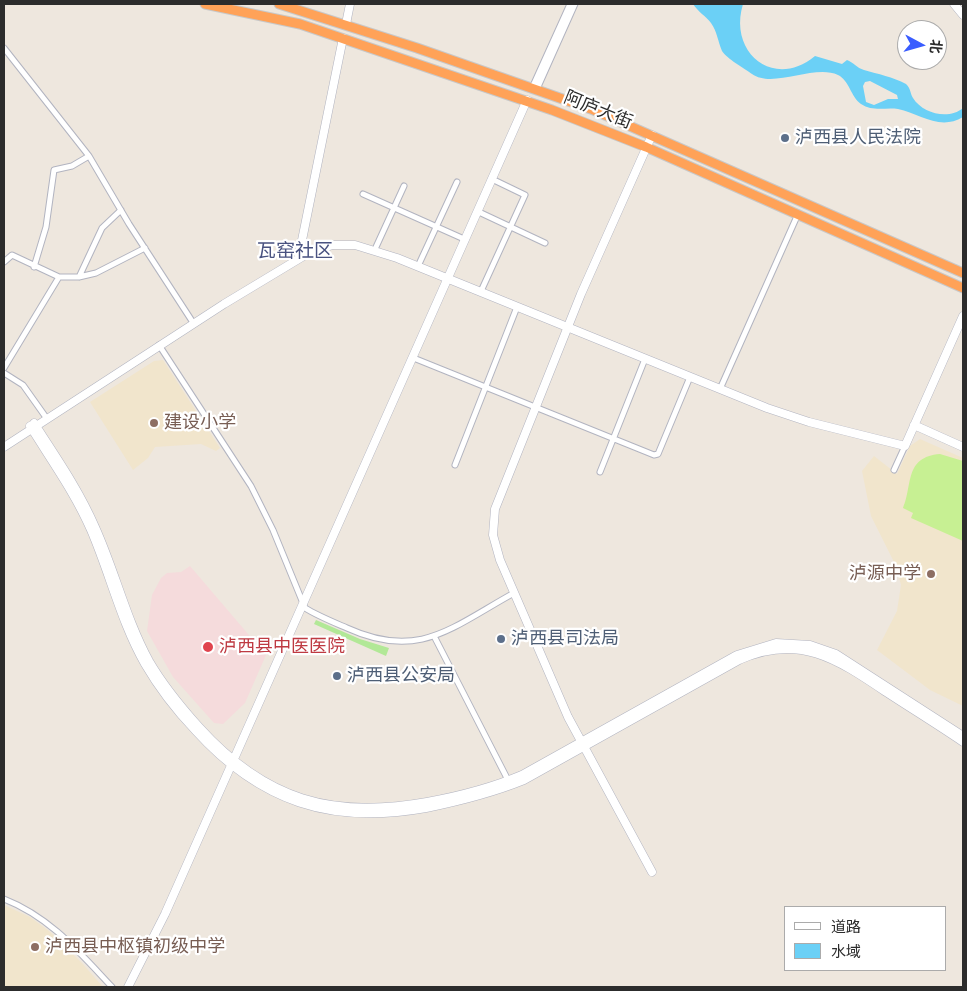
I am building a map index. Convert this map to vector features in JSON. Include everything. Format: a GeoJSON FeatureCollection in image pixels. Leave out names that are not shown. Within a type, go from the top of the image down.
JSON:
{"type":"FeatureCollection","features":[{"type":"Feature","properties":{"kind":"highway","name":"阿庐大街"},"geometry":{"type":"LineString","coordinates":[[205,4],[285,20],[529,101],[647,147],[963,288]]}},
{"type":"Feature","properties":{"kind":"highway","name":"阿庐大街"},"geometry":{"type":"LineString","coordinates":[[279,4],[346,24],[535,88],[652,135],[963,273]]}},
{"type":"Feature","properties":{"kind":"main road"},"geometry":{"type":"LineString","coordinates":[[346,24],[350,4]]}},
{"type":"Feature","properties":{"kind":"main road"},"geometry":{"type":"LineString","coordinates":[[954,4],[963,15]]}},
{"type":"Feature","properties":{"kind":"main road"},"geometry":{"type":"LineString","coordinates":[[299,255],[343,38]]}},
{"type":"Feature","properties":{"kind":"main road"},"geometry":{"type":"LineString","coordinates":[[128,987],[165,914],[233,764],[450,278],[496,181],[529,101]]}},
{"type":"Feature","properties":{"kind":"main road"},"geometry":{"type":"LineString","coordinates":[[304,605],[416,359],[464,240],[529,101]]}},
{"type":"Feature","properties":{"kind":"main road"},"geometry":{"type":"LineString","coordinates":[[652,135],[568,326],[493,515],[496,548],[581,744],[652,872]]}},
{"type":"Feature","properties":{"kind":"main road"},"geometry":{"type":"LineString","coordinates":[[4,445],[192,321],[299,255],[318,246],[333,242],[355,242],[376,247],[517,307],[720,388]]}},
{"type":"Feature","properties":{"kind":"main road"},"geometry":{"type":"LineString","coordinates":[[33,426],[45,416],[158,345],[312,251],[326,247],[348,245],[368,248],[482,290],[645,359],[720,388],[793,413],[905,444],[963,316]]}},
{"type":"Feature","properties":{"kind":"main road"},"geometry":{"type":"LineString","coordinates":[[914,425],[963,447]]}},
{"type":"Feature","properties":{"kind":"main road"},"geometry":{"type":"LineString","coordinates":[[33,426],[69,477],[88,513],[148,659],[188,715],[233,764],[260,780],[288,793],[323,804],[346,808],[400,807],[465,795],[510,783],[739,660],[761,651],[785,648],[809,650],[834,659],[963,742]]}},
{"type":"Feature","properties":{"kind":"main road"},"geometry":{"type":"LineString","coordinates":[[581,744],[737,655],[759,646],[785,642],[810,645],[836,654],[963,736]]}},
{"type":"Feature","properties":{"kind":"main road"},"geometry":{"type":"LineString","coordinates":[[133,987],[169,916],[233,764]]}},
{"type":"Feature","properties":{"kind":"street"},"geometry":{"type":"LineString","coordinates":[[535,88],[570,4]]}},
{"type":"Feature","properties":{"kind":"street"},"geometry":{"type":"LineString","coordinates":[[535,88],[575,4]]}},
{"type":"Feature","properties":{"kind":"street"},"geometry":{"type":"LineString","coordinates":[[4,48],[89,156],[192,321]]}},
{"type":"Feature","properties":{"kind":"street"},"geometry":{"type":"LineString","coordinates":[[34,267],[46,227],[54,170],[72,166],[89,156]]}},
{"type":"Feature","properties":{"kind":"street"},"geometry":{"type":"LineString","coordinates":[[482,290],[525,195],[496,181]]}},
{"type":"Feature","properties":{"kind":"street"},"geometry":{"type":"LineString","coordinates":[[419,264],[457,182]]}},
{"type":"Feature","properties":{"kind":"street"},"geometry":{"type":"LineString","coordinates":[[376,247],[404,186]]}},
{"type":"Feature","properties":{"kind":"street"},"geometry":{"type":"LineString","coordinates":[[363,194],[464,240]]}},
{"type":"Feature","properties":{"kind":"street"},"geometry":{"type":"LineString","coordinates":[[79,277],[102,228],[121,210]]}},
{"type":"Feature","properties":{"kind":"street"},"geometry":{"type":"LineString","coordinates":[[481,214],[545,243]]}},
{"type":"Feature","properties":{"kind":"street"},"geometry":{"type":"LineString","coordinates":[[720,388],[798,214]]}},
{"type":"Feature","properties":{"kind":"street"},"geometry":{"type":"LineString","coordinates":[[4,262],[12,255],[34,267],[59,277],[79,277],[96,273],[145,248]]}},
{"type":"Feature","properties":{"kind":"street"},"geometry":{"type":"LineString","coordinates":[[4,368],[59,277]]}},
{"type":"Feature","properties":{"kind":"street"},"geometry":{"type":"LineString","coordinates":[[455,465],[517,307]]}},
{"type":"Feature","properties":{"kind":"street"},"geometry":{"type":"LineString","coordinates":[[158,345],[251,486],[273,530],[304,605],[321,617],[377,640],[404,643],[434,636],[514,592]]}},
{"type":"Feature","properties":{"kind":"street"},"geometry":{"type":"LineString","coordinates":[[416,359],[653,455],[658,454],[690,377]]}},
{"type":"Feature","properties":{"kind":"street"},"geometry":{"type":"LineString","coordinates":[[600,472],[645,359]]}},
{"type":"Feature","properties":{"kind":"street"},"geometry":{"type":"LineString","coordinates":[[4,373],[23,385],[45,416]]}},
{"type":"Feature","properties":{"kind":"street"},"geometry":{"type":"LineString","coordinates":[[894,470],[905,444]]}},
{"type":"Feature","properties":{"kind":"street"},"geometry":{"type":"LineString","coordinates":[[434,636],[510,783]]}},
{"type":"Feature","properties":{"kind":"street"},"geometry":{"type":"LineString","coordinates":[[4,899],[54,927],[72,943],[112,987]]}},
{"type":"Feature","properties":{"kind":"shaded area","name":"建设小学"},"geometry":{"type":"Polygon","coordinates":[[[163,360],[220,448],[216,451],[201,444],[155,447],[148,458],[133,470],[90,402],[154,361],[163,360]]]}},
{"type":"Feature","properties":{"kind":"shaded area","name":"泸源中学"},"geometry":{"type":"Polygon","coordinates":[[[920,439],[963,458],[963,706],[930,690],[877,650],[897,611],[901,585],[896,566],[871,516],[862,471],[874,456],[897,474],[910,446],[920,439]]]}},
{"type":"Feature","properties":{"kind":"shaded area","name":"泸西县中医医院"},"geometry":{"type":"Polygon","coordinates":[[[190,566],[266,655],[245,703],[223,724],[214,723],[173,677],[147,631],[152,595],[161,578],[167,573],[181,572],[190,566]]]}},
{"type":"Feature","properties":{"kind":"shaded area","name":"泸西县中枢镇初级中学"},"geometry":{"type":"Polygon","coordinates":[[[4,905],[30,917],[49,931],[82,963],[103,987],[4,987],[4,905]]]}},
{"type":"Feature","properties":{"kind":"green space"},"geometry":{"type":"Polygon","coordinates":[[[940,454],[963,461],[963,541],[911,518],[913,513],[903,508],[915,466],[920,460],[928,456],[940,454]]]}},
{"type":"Feature","properties":{"kind":"green space"},"geometry":{"type":"Polygon","coordinates":[[[316,620],[360,639],[389,648],[386,656],[314,624],[316,620]]]}},
{"type":"Feature","properties":{"kind":"water"},"geometry":{"type":"Polygon","coordinates":[[[693,4],[743,4],[740,22],[742,38],[748,51],[758,61],[770,67],[784,69],[800,66],[815,56],[842,64],[847,60],[862,69],[906,84],[917,104],[923,108],[936,114],[951,114],[963,108],[963,117],[955,121],[938,122],[898,109],[875,109],[866,106],[858,101],[842,77],[828,72],[771,79],[761,78],[752,74],[724,54],[713,26],[693,4]],[[870,81],[865,82],[863,86],[866,102],[874,105],[888,99],[898,99],[897,95],[870,81]]]}},
{"type":"Feature","properties":{"kind":"place","name":"泸西县人民法院"},"geometry":{"type":"Point","coordinates":[785,138]}},
{"type":"Feature","properties":{"kind":"place","name":"建设小学"},"geometry":{"type":"Point","coordinates":[154,423]}},
{"type":"Feature","properties":{"kind":"place","name":"泸源中学"},"geometry":{"type":"Point","coordinates":[931,574]}},
{"type":"Feature","properties":{"kind":"place","name":"泸西县司法局"},"geometry":{"type":"Point","coordinates":[501,639]}},
{"type":"Feature","properties":{"kind":"place","name":"泸西县中医医院"},"geometry":{"type":"Point","coordinates":[208,647]}},
{"type":"Feature","properties":{"kind":"place","name":"泸西县公安局"},"geometry":{"type":"Point","coordinates":[337,676]}},
{"type":"Feature","properties":{"kind":"place","name":"泸西县中枢镇初级中学"},"geometry":{"type":"Point","coordinates":[35,947]}},
{"type":"Feature","properties":{"kind":"district","name":"瓦窑社区"},"geometry":{"type":"Point","coordinates":[295,251]}}]}
